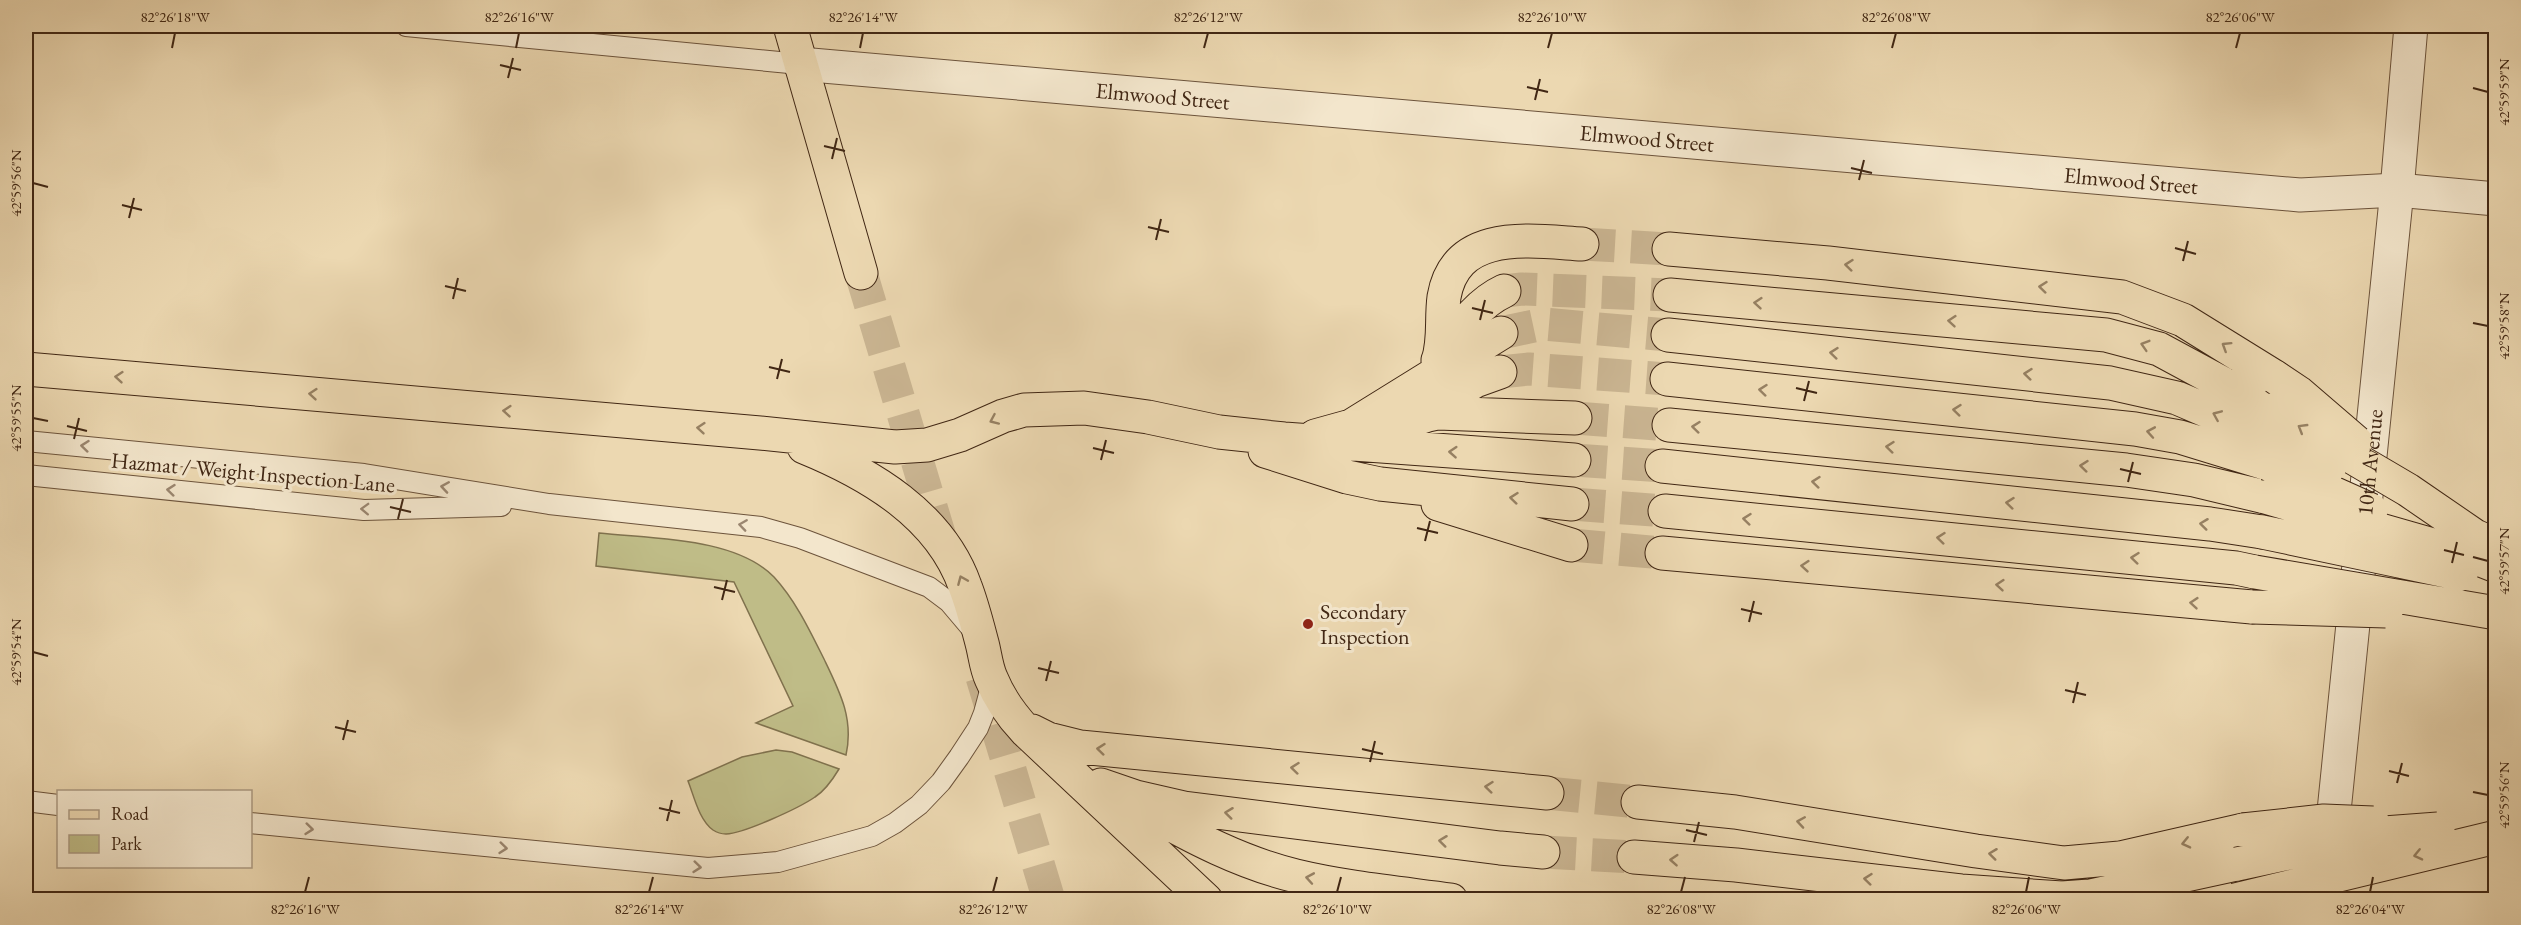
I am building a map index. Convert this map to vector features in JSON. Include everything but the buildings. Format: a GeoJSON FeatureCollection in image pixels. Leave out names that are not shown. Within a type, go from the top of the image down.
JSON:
{"type":"FeatureCollection","features":[{"type":"Feature","properties":{"kind":"main road"},"geometry":{"type":"LineString","coordinates":[[790,26],[861,273]]}},
{"type":"Feature","properties":{"kind":"main road"},"geometry":{"type":"LineString","coordinates":[[1438,361],[1443,340],[1443,311],[1447,283],[1463,259],[1490,244],[1509,241],[1582,244]]}},
{"type":"Feature","properties":{"kind":"main road"},"geometry":{"type":"LineString","coordinates":[[1669,249],[1840,264],[2122,297],[2183,320],[2299,393],[2408,490],[2484,551]]}},
{"type":"Feature","properties":{"kind":"main road"},"geometry":{"type":"LineString","coordinates":[[1410,389],[1438,361],[1478,307],[1490,297],[1504,291]]}},
{"type":"Feature","properties":{"kind":"main road"},"geometry":{"type":"LineString","coordinates":[[1670,295],[2106,335],[2159,350],[2270,437],[2484,551]]}},
{"type":"Feature","properties":{"kind":"main road"},"geometry":{"type":"LineString","coordinates":[[1284,439],[1330,433],[1351,426],[1501,333]]}},
{"type":"Feature","properties":{"kind":"main road"},"geometry":{"type":"LineString","coordinates":[[1668,335],[2121,385],[2177,398],[2270,437],[2408,490]]}},
{"type":"Feature","properties":{"kind":"main road"},"geometry":{"type":"LineString","coordinates":[[26,369],[760,433],[895,447],[927,445],[1024,410],[1084,408],[1115,411],[1186,427],[1571,544]]}},
{"type":"Feature","properties":{"kind":"main road"},"geometry":{"type":"LineString","coordinates":[[1338,444],[1378,438],[1476,381],[1500,372]]}},
{"type":"Feature","properties":{"kind":"main road"},"geometry":{"type":"LineString","coordinates":[[1666,379],[2135,429],[2180,437],[2270,437]]}},
{"type":"Feature","properties":{"kind":"main road"},"geometry":{"type":"LineString","coordinates":[[1407,421],[1438,413],[1575,418]]}},
{"type":"Feature","properties":{"kind":"main road"},"geometry":{"type":"LineString","coordinates":[[1669,425],[2126,470],[2194,480],[2484,551]]}},
{"type":"Feature","properties":{"kind":"main road"},"geometry":{"type":"LineString","coordinates":[[1186,427],[1338,444],[1574,460]]}},
{"type":"Feature","properties":{"kind":"main road"},"geometry":{"type":"LineString","coordinates":[[760,433],[801,445],[837,460],[879,484],[937,534],[952,557],[965,584],[990,675],[1001,699],[1028,732],[1206,900]]}},
{"type":"Feature","properties":{"kind":"main road"},"geometry":{"type":"LineString","coordinates":[[1662,466],[2198,523],[2262,532],[2496,581]]}},
{"type":"Feature","properties":{"kind":"main road"},"geometry":{"type":"LineString","coordinates":[[1347,477],[1380,484],[1572,504]]}},
{"type":"Feature","properties":{"kind":"main road"},"geometry":{"type":"LineString","coordinates":[[1665,511],[2236,568],[2496,614]]}},
{"type":"Feature","properties":{"kind":"main road"},"geometry":{"type":"LineString","coordinates":[[1662,553],[2252,607],[2496,614]]}},
{"type":"Feature","properties":{"kind":"main road"},"geometry":{"type":"LineString","coordinates":[[1028,732],[1101,785],[1209,844],[1286,873],[1451,900]]}},
{"type":"Feature","properties":{"kind":"main road"},"geometry":{"type":"LineString","coordinates":[[1028,732],[1080,747],[1547,793]]}},
{"type":"Feature","properties":{"kind":"main road"},"geometry":{"type":"LineString","coordinates":[[1101,785],[1136,797],[1184,808],[1543,852]]}},
{"type":"Feature","properties":{"kind":"main road"},"geometry":{"type":"LineString","coordinates":[[1638,802],[1735,812],[1976,851],[2064,862],[2120,858],[2243,830],[2324,821],[2496,832]]}},
{"type":"Feature","properties":{"kind":"main road"},"geometry":{"type":"LineString","coordinates":[[1634,857],[1736,865],[1961,891],[2062,898],[2090,896],[2384,832],[2405,829],[2438,829]]}},
{"type":"Feature","properties":{"kind":"main road"},"geometry":{"type":"LineString","coordinates":[[2235,900],[2265,895],[2496,837]]}},
{"type":"Feature","properties":{"kind":"street","name":"10th Avenue"},"geometry":{"type":"LineString","coordinates":[[2325,900],[2397,190],[2411,26]]}},
{"type":"Feature","properties":{"kind":"street","name":"Elmwood Street"},"geometry":{"type":"LineString","coordinates":[[800,64],[2300,195],[2397,190],[2496,199]]}},
{"type":"Feature","properties":{"kind":"lane"},"geometry":{"type":"LineString","coordinates":[[406,26],[800,64]]}},
{"type":"Feature","properties":{"kind":"lane"},"geometry":{"type":"LineString","coordinates":[[26,441],[364,474],[549,504],[761,527],[800,538],[929,587],[949,602],[981,640]]}},
{"type":"Feature","properties":{"kind":"lane","name":"Hazmat / Weight Inspection Lane"},"geometry":{"type":"LineString","coordinates":[[26,475],[364,510],[549,504]]}},
{"type":"Feature","properties":{"kind":"lane"},"geometry":{"type":"LineString","coordinates":[[252,823],[708,868],[778,861],[872,836],[895,823],[919,805],[941,782],[978,728],[990,691],[990,675]]}},
{"type":"Feature","properties":{"kind":"lane"},"geometry":{"type":"LineString","coordinates":[[26,801],[57,804]]}},
{"type":"Feature","properties":{"kind":"green space"},"geometry":{"type":"Polygon","coordinates":[[[599,533],[692,542],[715,547],[738,554],[757,564],[774,577],[802,617],[840,694],[847,718],[846,755],[756,723],[793,706],[734,582],[596,566],[599,533]]]}},
{"type":"Feature","properties":{"kind":"green space"},"geometry":{"type":"Polygon","coordinates":[[[776,750],[792,752],[839,769],[819,794],[758,825],[735,833],[724,834],[708,826],[688,781],[742,757],[776,750]]]}},
{"type":"Feature","properties":{"kind":"tunnel"},"geometry":{"type":"LineString","coordinates":[[1582,244],[1669,249]]}},
{"type":"Feature","properties":{"kind":"tunnel"},"geometry":{"type":"LineString","coordinates":[[861,273],[943,547]]}},
{"type":"Feature","properties":{"kind":"tunnel"},"geometry":{"type":"LineString","coordinates":[[1504,291],[1522,289],[1670,295]]}},
{"type":"Feature","properties":{"kind":"tunnel"},"geometry":{"type":"LineString","coordinates":[[1501,333],[1543,324],[1668,335]]}},
{"type":"Feature","properties":{"kind":"tunnel"},"geometry":{"type":"LineString","coordinates":[[1500,372],[1529,369],[1667,379]]}},
{"type":"Feature","properties":{"kind":"tunnel"},"geometry":{"type":"LineString","coordinates":[[1575,418],[1669,425]]}},
{"type":"Feature","properties":{"kind":"tunnel"},"geometry":{"type":"LineString","coordinates":[[1574,460],[1662,466]]}},
{"type":"Feature","properties":{"kind":"tunnel"},"geometry":{"type":"LineString","coordinates":[[1572,504],[1665,511]]}},
{"type":"Feature","properties":{"kind":"tunnel"},"geometry":{"type":"LineString","coordinates":[[1571,545],[1662,553]]}},
{"type":"Feature","properties":{"kind":"tunnel"},"geometry":{"type":"LineString","coordinates":[[982,677],[1049,900]]}},
{"type":"Feature","properties":{"kind":"tunnel"},"geometry":{"type":"LineString","coordinates":[[1547,793],[1638,802]]}},
{"type":"Feature","properties":{"kind":"tunnel"},"geometry":{"type":"LineString","coordinates":[[1543,852],[1634,857]]}},
{"type":"Feature","properties":{"kind":"place","name":"Secondary Inspection"},"geometry":{"type":"Point","coordinates":[1308,624]}}]}
